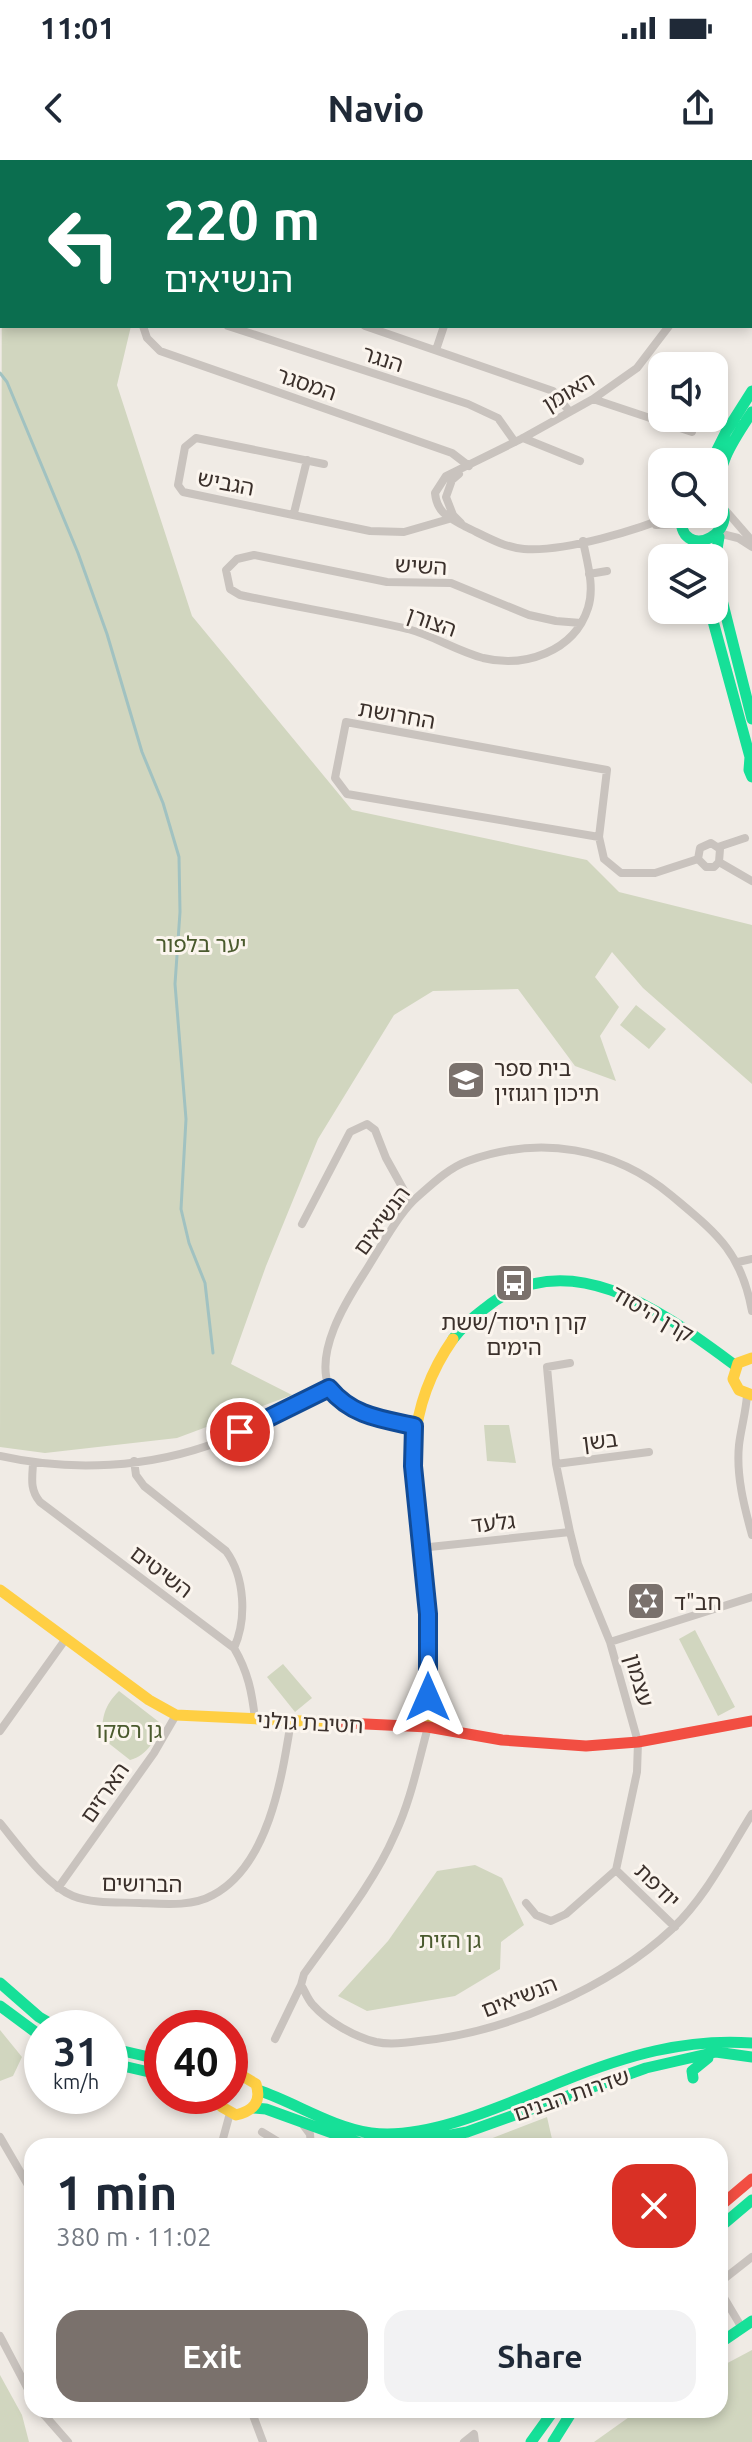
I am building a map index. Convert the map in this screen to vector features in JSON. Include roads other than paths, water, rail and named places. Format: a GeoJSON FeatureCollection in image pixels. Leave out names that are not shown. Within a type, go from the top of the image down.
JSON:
{"type":"FeatureCollection","features":[{"type":"Feature","properties":{"kind":"main road"},"geometry":{"type":"LineString","coordinates":[[718,448],[752,391]]}},
{"type":"Feature","properties":{"kind":"main road"},"geometry":{"type":"LineString","coordinates":[[728,451],[752,412]]}},
{"type":"Feature","properties":{"kind":"main road"},"geometry":{"type":"LineString","coordinates":[[684,528],[687,535],[698,542],[709,542],[721,535]]}},
{"type":"Feature","properties":{"kind":"main road"},"geometry":{"type":"LineString","coordinates":[[724,528],[715,561],[718,584],[752,719]]}},
{"type":"Feature","properties":{"kind":"main road"},"geometry":{"type":"LineString","coordinates":[[714,624],[751,760],[749,770],[752,777]]}},
{"type":"Feature","properties":{"kind":"main road","name":"קרן היסוד"},"geometry":{"type":"LineString","coordinates":[[428,1727],[428,1614],[413,1466],[414,1426],[443,1352],[460,1329],[483,1305],[530,1283],[562,1278],[617,1289],[650,1307],[736,1366]]}},
{"type":"Feature","properties":{"kind":"main road"},"geometry":{"type":"LineString","coordinates":[[750,1395],[739,1390],[733,1374],[741,1361],[752,1358]]}},
{"type":"Feature","properties":{"kind":"main road","name":"חטיבת גולני"},"geometry":{"type":"LineString","coordinates":[[0,1590],[149,1700],[176,1715],[428,1727],[541,1744],[586,1746],[638,1742],[752,1721]]}},
{"type":"Feature","properties":{"kind":"main road"},"geometry":{"type":"LineString","coordinates":[[0,1983],[31,2010]]}},
{"type":"Feature","properties":{"kind":"main road"},"geometry":{"type":"LineString","coordinates":[[0,2006],[24,2024]]}},
{"type":"Feature","properties":{"kind":"main road","name":"שדרות הבנים"},"geometry":{"type":"LineString","coordinates":[[248,2077],[258,2090],[372,2134],[422,2130],[465,2121],[635,2055],[709,2039],[752,2043]]}},
{"type":"Feature","properties":{"kind":"main road"},"geometry":{"type":"LineString","coordinates":[[664,2064],[679,2065],[693,2078],[692,2071],[699,2063],[721,2053]]}},
{"type":"Feature","properties":{"kind":"main road","name":"שדרות הבנים"},"geometry":{"type":"LineString","coordinates":[[436,2138],[467,2132],[537,2105],[664,2064],[721,2053],[752,2057]]}},
{"type":"Feature","properties":{"kind":"main road"},"geometry":{"type":"LineString","coordinates":[[248,2112],[254,2108],[259,2097],[258,2090]]}},
{"type":"Feature","properties":{"kind":"main road","name":"שדרות הבנים"},"geometry":{"type":"LineString","coordinates":[[254,2108],[266,2109],[344,2138]]}},
{"type":"Feature","properties":{"kind":"main road"},"geometry":{"type":"LineString","coordinates":[[728,2199],[752,2179]]}},
{"type":"Feature","properties":{"kind":"main road"},"geometry":{"type":"LineString","coordinates":[[728,2220],[752,2200]]}},
{"type":"Feature","properties":{"kind":"main road"},"geometry":{"type":"LineString","coordinates":[[728,2337],[747,2324]]}},
{"type":"Feature","properties":{"kind":"main road"},"geometry":{"type":"LineString","coordinates":[[531,2442],[548,2418]]}},
{"type":"Feature","properties":{"kind":"main road"},"geometry":{"type":"LineString","coordinates":[[553,2442],[568,2418]]}},
{"type":"Feature","properties":{"kind":"street","name":"המסגר"},"geometry":{"type":"LineString","coordinates":[[144,328],[147,338],[160,351],[452,453],[469,466]]}},
{"type":"Feature","properties":{"kind":"street","name":"הנגר"},"geometry":{"type":"LineString","coordinates":[[234,328],[468,404],[498,418],[519,440]]}},
{"type":"Feature","properties":{"kind":"street"},"geometry":{"type":"LineString","coordinates":[[371,328],[553,391],[569,411]]}},
{"type":"Feature","properties":{"kind":"street"},"geometry":{"type":"LineString","coordinates":[[436,350],[443,328]]}},
{"type":"Feature","properties":{"kind":"street","name":"האומן"},"geometry":{"type":"LineString","coordinates":[[449,519],[436,502],[438,485],[446,476],[593,399],[637,368],[667,328]]}},
{"type":"Feature","properties":{"kind":"street"},"geometry":{"type":"LineString","coordinates":[[593,399],[648,417]]}},
{"type":"Feature","properties":{"kind":"street","name":"הגביש"},"geometry":{"type":"LineString","coordinates":[[324,464],[196,438],[185,447],[178,485],[183,492],[370,531],[404,532],[449,519]]}},
{"type":"Feature","properties":{"kind":"street"},"geometry":{"type":"LineString","coordinates":[[519,440],[580,461]]}},
{"type":"Feature","properties":{"kind":"street"},"geometry":{"type":"LineString","coordinates":[[294,513],[307,460]]}},
{"type":"Feature","properties":{"kind":"street"},"geometry":{"type":"LineString","coordinates":[[463,525],[453,515],[446,497],[452,480],[469,466]]}},
{"type":"Feature","properties":{"kind":"street"},"geometry":{"type":"LineString","coordinates":[[728,513],[752,544]]}},
{"type":"Feature","properties":{"kind":"street"},"geometry":{"type":"LineString","coordinates":[[449,519],[493,541],[523,549],[553,548],[648,525]]}},
{"type":"Feature","properties":{"kind":"street"},"geometry":{"type":"LineString","coordinates":[[721,535],[752,544]]}},
{"type":"Feature","properties":{"kind":"street"},"geometry":{"type":"LineString","coordinates":[[581,623],[589,607],[589,574],[583,541]]}},
{"type":"Feature","properties":{"kind":"street","name":"השיש"},"geometry":{"type":"LineString","coordinates":[[254,555],[387,582],[451,583],[529,615],[581,623]]}},
{"type":"Feature","properties":{"kind":"street","name":"הצורן"},"geometry":{"type":"LineString","coordinates":[[254,555],[237,559],[226,570],[230,589],[240,595],[420,632],[480,657],[503,662],[551,653],[581,623]]}},
{"type":"Feature","properties":{"kind":"street"},"geometry":{"type":"LineString","coordinates":[[589,574],[607,571]]}},
{"type":"Feature","properties":{"kind":"street","name":"החרושת"},"geometry":{"type":"LineString","coordinates":[[346,722],[607,770],[599,837],[347,794],[335,778],[346,722]]}},
{"type":"Feature","properties":{"kind":"street"},"geometry":{"type":"LineString","coordinates":[[599,837],[604,859],[621,873],[655,873],[698,859]]}},
{"type":"Feature","properties":{"kind":"street"},"geometry":{"type":"LineString","coordinates":[[718,847],[745,838]]}},
{"type":"Feature","properties":{"kind":"street"},"geometry":{"type":"LineString","coordinates":[[711,843],[718,847],[722,853],[719,862],[710,867],[703,865],[698,859],[698,851],[703,845],[711,843]]}},
{"type":"Feature","properties":{"kind":"street"},"geometry":{"type":"LineString","coordinates":[[719,862],[752,881]]}},
{"type":"Feature","properties":{"kind":"street"},"geometry":{"type":"LineString","coordinates":[[302,1224],[350,1132],[367,1124],[375,1130],[386,1158],[411,1203]]}},
{"type":"Feature","properties":{"kind":"street","name":"הנשיאים"},"geometry":{"type":"LineString","coordinates":[[329,1388],[328,1349],[335,1325],[347,1299],[411,1203],[440,1177],[465,1161],[504,1151],[536,1147],[582,1151],[623,1162],[665,1189],[718,1234],[738,1262],[752,1311]]}},
{"type":"Feature","properties":{"kind":"street"},"geometry":{"type":"LineString","coordinates":[[738,1262],[752,1259]]}},
{"type":"Feature","properties":{"kind":"street"},"geometry":{"type":"LineString","coordinates":[[752,1350],[752,1358]]}},
{"type":"Feature","properties":{"kind":"street","name":"עצמון"},"geometry":{"type":"LineString","coordinates":[[570,1363],[547,1367],[556,1464],[578,1564],[610,1642],[638,1742],[637,1772],[616,1870]]}},
{"type":"Feature","properties":{"kind":"street"},"geometry":{"type":"LineString","coordinates":[[0,1456],[33,1464],[75,1467],[163,1458],[219,1442],[329,1388],[338,1399],[366,1416],[414,1426]]}},
{"type":"Feature","properties":{"kind":"street"},"geometry":{"type":"LineString","coordinates":[[750,1395],[739,1445],[738,1472],[752,1535]]}},
{"type":"Feature","properties":{"kind":"street","name":"בשן"},"geometry":{"type":"LineString","coordinates":[[556,1464],[649,1452]]}},
{"type":"Feature","properties":{"kind":"street"},"geometry":{"type":"LineString","coordinates":[[134,1461],[136,1475],[144,1486],[226,1551],[233,1560],[238,1574],[243,1620],[234,1648]]}},
{"type":"Feature","properties":{"kind":"street","name":"השיטים"},"geometry":{"type":"LineString","coordinates":[[33,1464],[31,1484],[33,1494],[40,1502],[234,1648],[245,1665],[252,1686],[255,1719]]}},
{"type":"Feature","properties":{"kind":"street","name":"גלעד"},"geometry":{"type":"LineString","coordinates":[[420,1548],[570,1532]]}},
{"type":"Feature","properties":{"kind":"street"},"geometry":{"type":"LineString","coordinates":[[610,1642],[752,1597]]}},
{"type":"Feature","properties":{"kind":"street"},"geometry":{"type":"LineString","coordinates":[[0,1731],[65,1640]]}},
{"type":"Feature","properties":{"kind":"street","name":"הארזים"},"geometry":{"type":"LineString","coordinates":[[58,1888],[154,1753],[176,1715]]}},
{"type":"Feature","properties":{"kind":"street","name":"הברושים"},"geometry":{"type":"LineString","coordinates":[[58,1888],[76,1898],[150,1904],[182,1903],[214,1895],[249,1861],[260,1841],[271,1815],[291,1721]]}},
{"type":"Feature","properties":{"kind":"street"},"geometry":{"type":"LineString","coordinates":[[275,2039],[304,1974],[367,1884],[395,1835],[428,1727]]}},
{"type":"Feature","properties":{"kind":"street","name":"הנשיאים"},"geometry":{"type":"LineString","coordinates":[[301,1985],[313,2005],[357,2035],[379,2042],[442,2039],[531,2013],[590,1986],[638,1959],[675,1927],[708,1884],[752,1814]]}},
{"type":"Feature","properties":{"kind":"street"},"geometry":{"type":"LineString","coordinates":[[0,1823],[58,1888]]}},
{"type":"Feature","properties":{"kind":"street"},"geometry":{"type":"LineString","coordinates":[[526,1903],[536,1915],[551,1921],[566,1914],[616,1870]]}},
{"type":"Feature","properties":{"kind":"street","name":"יודפת"},"geometry":{"type":"LineString","coordinates":[[616,1870],[675,1927]]}},
{"type":"Feature","properties":{"kind":"street"},"geometry":{"type":"LineString","coordinates":[[223,2138],[230,2114]]}},
{"type":"Feature","properties":{"kind":"street"},"geometry":{"type":"LineString","coordinates":[[300,2121],[310,2138]]}},
{"type":"Feature","properties":{"kind":"street"},"geometry":{"type":"LineString","coordinates":[[262,2132],[272,2138]]}},
{"type":"Feature","properties":{"kind":"street"},"geometry":{"type":"LineString","coordinates":[[0,2137],[24,2178]]}},
{"type":"Feature","properties":{"kind":"street"},"geometry":{"type":"LineString","coordinates":[[728,2276],[752,2257]]}},
{"type":"Feature","properties":{"kind":"street"},"geometry":{"type":"LineString","coordinates":[[728,2301],[747,2324]]}},
{"type":"Feature","properties":{"kind":"street"},"geometry":{"type":"LineString","coordinates":[[0,2336],[24,2382]]}},
{"type":"Feature","properties":{"kind":"street"},"geometry":{"type":"LineString","coordinates":[[47,2418],[68,2442]]}},
{"type":"Feature","properties":{"kind":"street"},"geometry":{"type":"LineString","coordinates":[[254,2418],[263,2442]]}},
{"type":"Feature","properties":{"kind":"street"},"geometry":{"type":"LineString","coordinates":[[464,2442],[474,2434],[475,2442]]}},
{"type":"Feature","properties":{"kind":"waterway"},"geometry":{"type":"LineString","coordinates":[[0,373],[7,382],[78,553],[179,857],[180,912],[175,984],[186,1119],[181,1209],[189,1243],[205,1283],[213,1353]]}},
{"type":"Feature","properties":{"kind":"place","name":"בית ספר תיכון רוגוזין"},"geometry":{"type":"Point","coordinates":[466,1080]}},
{"type":"Feature","properties":{"kind":"place","name":"קרן היסוד/ששת הימים"},"geometry":{"type":"Point","coordinates":[514,1283]}},
{"type":"Feature","properties":{"kind":"place","name":"חב\"ד"},"geometry":{"type":"Point","coordinates":[646,1601]}},
{"type":"Feature","properties":{"kind":"park label","name":"יער בלפור"},"geometry":{"type":"Point","coordinates":[201,943]}},
{"type":"Feature","properties":{"kind":"park label","name":"גן רסקו"},"geometry":{"type":"Point","coordinates":[129,1729]}},
{"type":"Feature","properties":{"kind":"park label","name":"גן הזית"},"geometry":{"type":"Point","coordinates":[450,1939]}}]}
